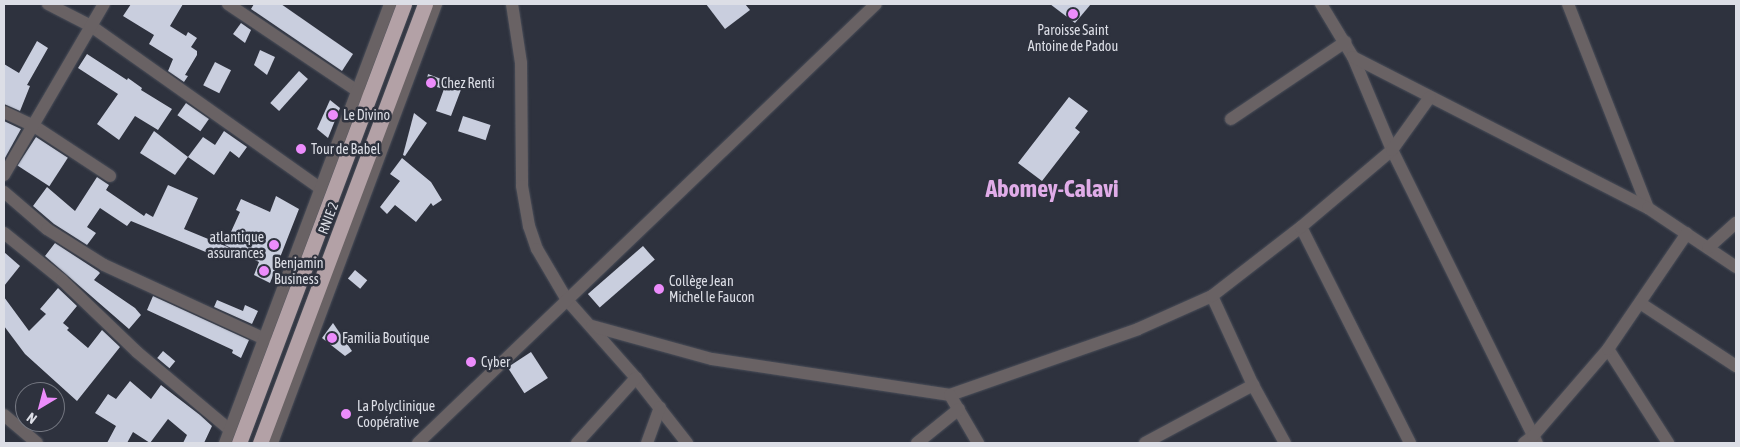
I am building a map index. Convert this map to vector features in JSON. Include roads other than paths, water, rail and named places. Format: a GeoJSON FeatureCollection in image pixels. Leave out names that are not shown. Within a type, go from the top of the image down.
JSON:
{"type":"FeatureCollection","features":[{"type":"Feature","properties":{"kind":"highway","name":"RNIE 2"},"geometry":{"type":"LineString","coordinates":[[239,443],[404,4]]}},
{"type":"Feature","properties":{"kind":"highway","name":"RNIE 2"},"geometry":{"type":"LineString","coordinates":[[260,443],[425,4]]}},
{"type":"Feature","properties":{"kind":"street"},"geometry":{"type":"LineString","coordinates":[[48,4],[91,26],[320,188]]}},
{"type":"Feature","properties":{"kind":"street"},"geometry":{"type":"LineString","coordinates":[[4,175],[104,4]]}},
{"type":"Feature","properties":{"kind":"street"},"geometry":{"type":"LineString","coordinates":[[228,4],[358,92]]}},
{"type":"Feature","properties":{"kind":"street"},"geometry":{"type":"LineString","coordinates":[[225,443],[390,4]]}},
{"type":"Feature","properties":{"kind":"street"},"geometry":{"type":"LineString","coordinates":[[272,443],[436,4]]}},
{"type":"Feature","properties":{"kind":"street"},"geometry":{"type":"LineString","coordinates":[[512,4],[521,63],[524,207],[537,249],[567,300],[636,378],[687,443]]}},
{"type":"Feature","properties":{"kind":"street"},"geometry":{"type":"LineString","coordinates":[[418,443],[876,4]]}},
{"type":"Feature","properties":{"kind":"street"},"geometry":{"type":"LineString","coordinates":[[1321,4],[1353,57],[1392,150],[1532,441],[1608,349],[1687,232]]}},
{"type":"Feature","properties":{"kind":"street"},"geometry":{"type":"LineString","coordinates":[[1568,4],[1648,208]]}},
{"type":"Feature","properties":{"kind":"street"},"geometry":{"type":"LineString","coordinates":[[1231,119],[1345,42]]}},
{"type":"Feature","properties":{"kind":"street"},"geometry":{"type":"LineString","coordinates":[[1353,57],[1648,208],[1687,232],[1736,267]]}},
{"type":"Feature","properties":{"kind":"street"},"geometry":{"type":"LineString","coordinates":[[592,326],[712,359],[950,395],[1178,313],[1212,296],[1301,227],[1392,150],[1430,97]]}},
{"type":"Feature","properties":{"kind":"street"},"geometry":{"type":"LineString","coordinates":[[4,112],[34,126],[110,176]]}},
{"type":"Feature","properties":{"kind":"street"},"geometry":{"type":"LineString","coordinates":[[4,192],[47,229],[104,265],[265,339]]}},
{"type":"Feature","properties":{"kind":"street"},"geometry":{"type":"LineString","coordinates":[[1708,248],[1736,223]]}},
{"type":"Feature","properties":{"kind":"street"},"geometry":{"type":"LineString","coordinates":[[1301,227],[1410,443]]}},
{"type":"Feature","properties":{"kind":"street"},"geometry":{"type":"LineString","coordinates":[[4,233],[62,280],[137,352],[230,430]]}},
{"type":"Feature","properties":{"kind":"street"},"geometry":{"type":"LineString","coordinates":[[1212,296],[1254,385],[1285,443]]}},
{"type":"Feature","properties":{"kind":"street"},"geometry":{"type":"LineString","coordinates":[[1640,302],[1736,366]]}},
{"type":"Feature","properties":{"kind":"street"},"geometry":{"type":"LineString","coordinates":[[1608,349],[1668,443]]}},
{"type":"Feature","properties":{"kind":"street"},"geometry":{"type":"LineString","coordinates":[[578,443],[636,378]]}},
{"type":"Feature","properties":{"kind":"street"},"geometry":{"type":"LineString","coordinates":[[1145,443],[1254,385]]}},
{"type":"Feature","properties":{"kind":"street"},"geometry":{"type":"LineString","coordinates":[[950,395],[978,443]]}},
{"type":"Feature","properties":{"kind":"street"},"geometry":{"type":"LineString","coordinates":[[647,443],[660,407]]}},
{"type":"Feature","properties":{"kind":"street"},"geometry":{"type":"LineString","coordinates":[[917,443],[959,409]]}},
{"type":"Feature","properties":{"kind":"street"},"geometry":{"type":"LineString","coordinates":[[4,415],[37,443]]}},
{"type":"Feature","properties":{"kind":"place","name":"Paroisse Saint Antoine de Padou"},"geometry":{"type":"Point","coordinates":[1073,14]}},
{"type":"Feature","properties":{"kind":"place","name":"Chez Renti"},"geometry":{"type":"Point","coordinates":[431,83]}},
{"type":"Feature","properties":{"kind":"place","name":"Le Divino"},"geometry":{"type":"Point","coordinates":[333,115]}},
{"type":"Feature","properties":{"kind":"place","name":"Tour de Babel"},"geometry":{"type":"Point","coordinates":[301,149]}},
{"type":"Feature","properties":{"kind":"place","name":"atlantique assurances"},"geometry":{"type":"Point","coordinates":[274,245]}},
{"type":"Feature","properties":{"kind":"place","name":"Benjamin Business"},"geometry":{"type":"Point","coordinates":[264,271]}},
{"type":"Feature","properties":{"kind":"place","name":"Collège Jean Michel le Faucon"},"geometry":{"type":"Point","coordinates":[659,289]}},
{"type":"Feature","properties":{"kind":"place","name":"Familia Boutique"},"geometry":{"type":"Point","coordinates":[332,338]}},
{"type":"Feature","properties":{"kind":"place","name":"Cyber"},"geometry":{"type":"Point","coordinates":[471,362]}},
{"type":"Feature","properties":{"kind":"place","name":"La Polyclinique Coopérative"},"geometry":{"type":"Point","coordinates":[346,414]}},
{"type":"Feature","properties":{"kind":"district","name":"Abomey-Calavi"},"geometry":{"type":"Point","coordinates":[1052,189]}}]}
